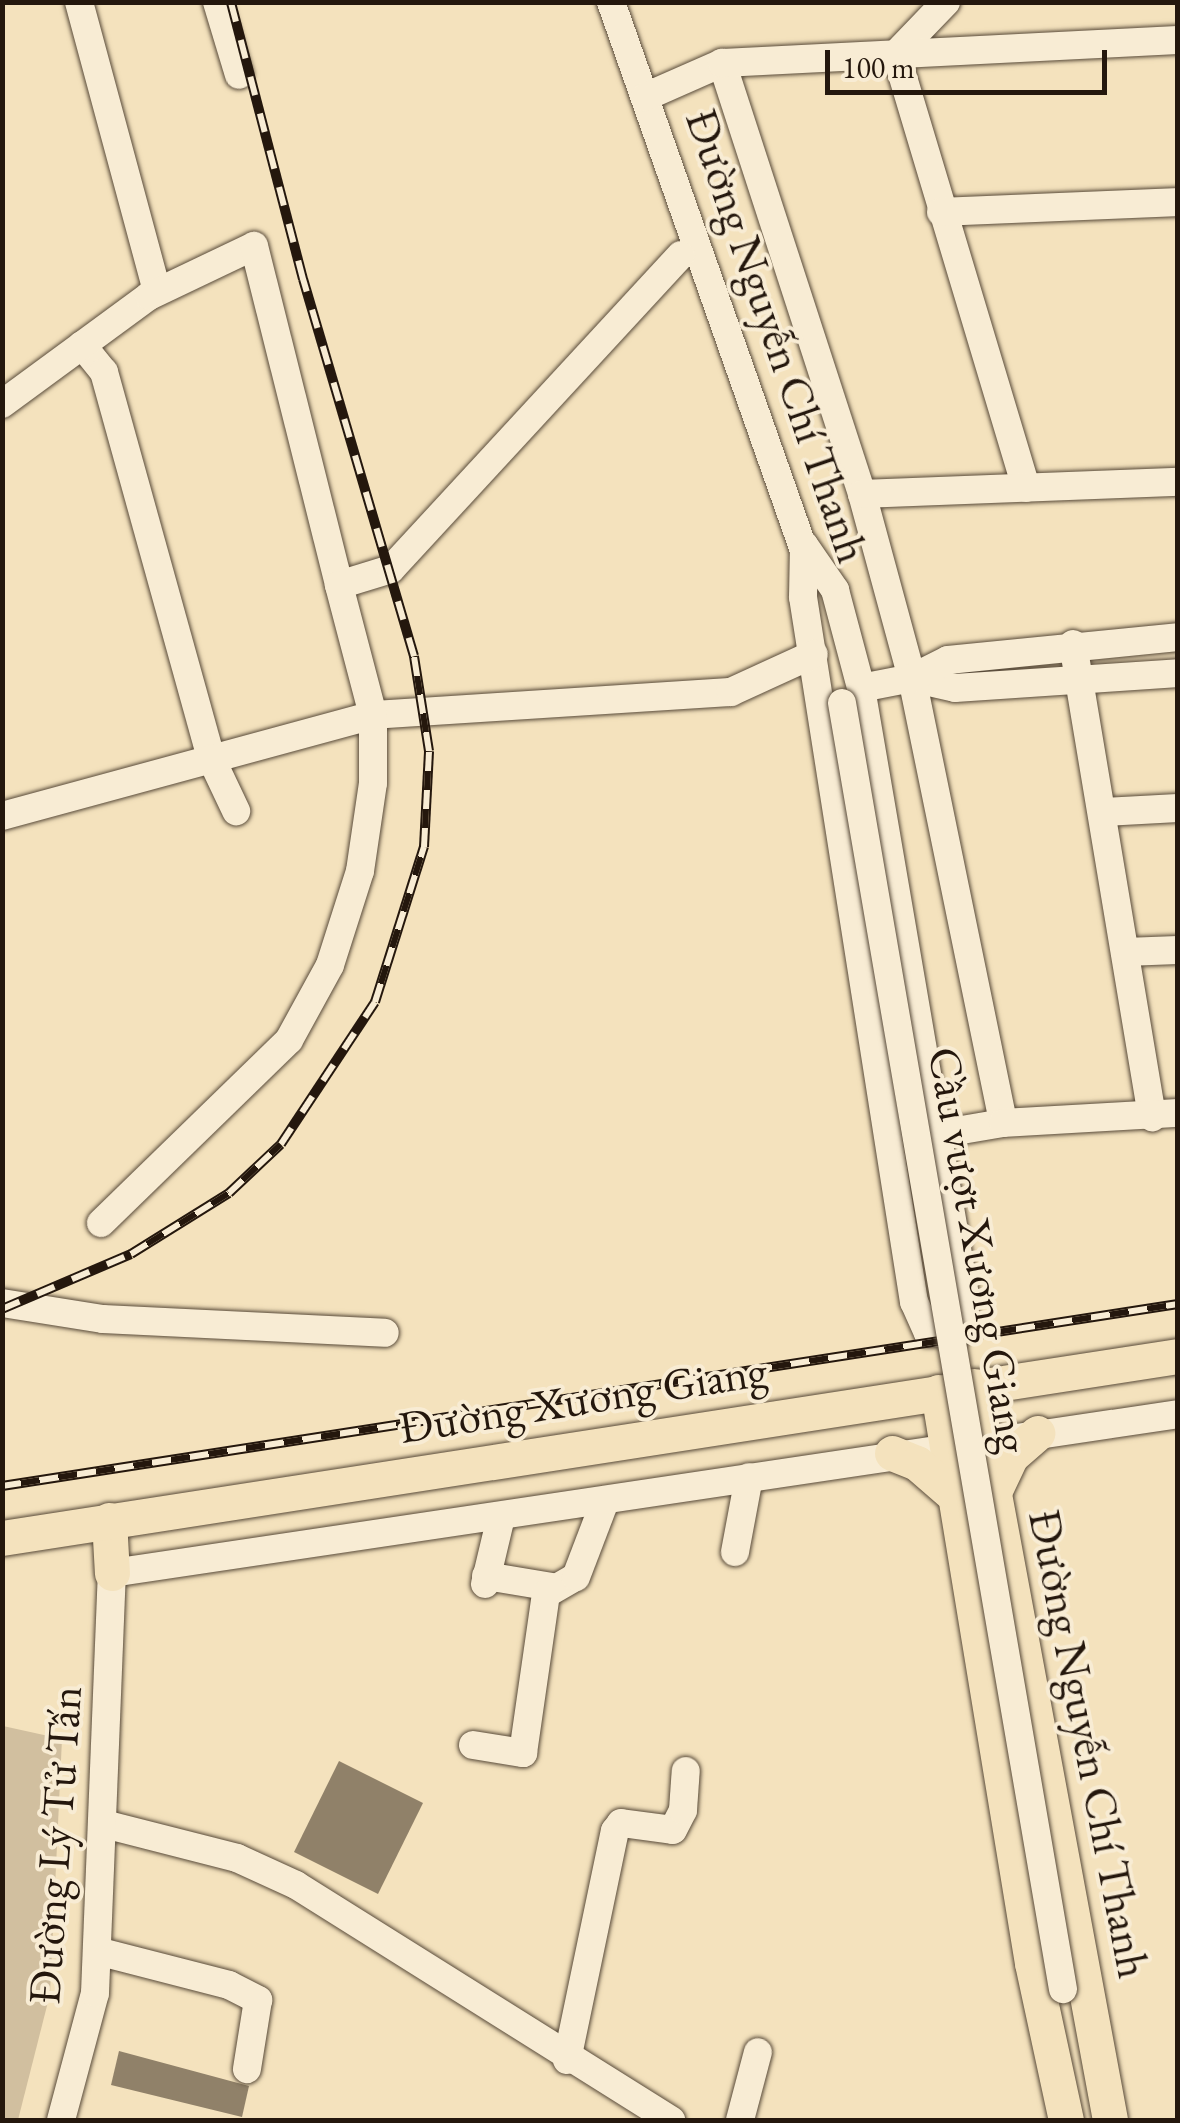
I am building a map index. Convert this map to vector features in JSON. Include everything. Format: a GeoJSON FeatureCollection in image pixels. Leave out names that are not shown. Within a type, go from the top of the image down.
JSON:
{"type":"FeatureCollection","features":[{"type":"Feature","properties":{"kind":"main road","name":"Đường Xương Giang"},"geometry":{"type":"LineString","coordinates":[[2,1538],[1178,1356]]}},
{"type":"Feature","properties":{"kind":"main road","name":"Đường Nguyễn Chí Thanh"},"geometry":{"type":"LineString","coordinates":[[974,1386],[1066,2004],[1066,2120]]}},
{"type":"Feature","properties":{"kind":"main road","name":"Đường Nguyễn Chí Thanh"},"geometry":{"type":"LineString","coordinates":[[938,1392],[955,1492],[1066,2004],[1110,2120]]}},
{"type":"Feature","properties":{"kind":"main road"},"geometry":{"type":"LineString","coordinates":[[892,1453],[927,1470],[955,1492],[966,1468],[976,1466],[991,1487],[1012,1456],[1037,1433]]}},
{"type":"Feature","properties":{"kind":"main road"},"geometry":{"type":"LineString","coordinates":[[110,1520],[112,1573]]}},
{"type":"Feature","properties":{"kind":"street"},"geometry":{"type":"LineString","coordinates":[[78,2],[156,292]]}},
{"type":"Feature","properties":{"kind":"street"},"geometry":{"type":"LineString","coordinates":[[217,2],[239,74]]}},
{"type":"Feature","properties":{"kind":"street","name":"Đường Nguyễn Chí Thanh"},"geometry":{"type":"LineString","coordinates":[[611,2],[804,545],[851,696]]}},
{"type":"Feature","properties":{"kind":"street"},"geometry":{"type":"LineString","coordinates":[[896,54],[946,2]]}},
{"type":"Feature","properties":{"kind":"street"},"geometry":{"type":"LineString","coordinates":[[645,97],[722,63],[1178,40]]}},
{"type":"Feature","properties":{"kind":"street"},"geometry":{"type":"LineString","coordinates":[[896,54],[1026,488]]}},
{"type":"Feature","properties":{"kind":"street"},"geometry":{"type":"LineString","coordinates":[[722,63],[862,494],[912,678],[1004,1123]]}},
{"type":"Feature","properties":{"kind":"street"},"geometry":{"type":"LineString","coordinates":[[941,212],[1178,202]]}},
{"type":"Feature","properties":{"kind":"street"},"geometry":{"type":"LineString","coordinates":[[2,404],[156,292],[254,246],[373,715],[373,783],[360,872],[330,966],[289,1040],[101,1223]]}},
{"type":"Feature","properties":{"kind":"street"},"geometry":{"type":"LineString","coordinates":[[338,585],[391,569],[681,255]]}},
{"type":"Feature","properties":{"kind":"street"},"geometry":{"type":"LineString","coordinates":[[82,346],[104,372],[211,758],[236,811]]}},
{"type":"Feature","properties":{"kind":"street"},"geometry":{"type":"LineString","coordinates":[[862,494],[1178,482]]}},
{"type":"Feature","properties":{"kind":"street"},"geometry":{"type":"LineString","coordinates":[[804,545],[802,598],[814,654],[886,1140],[920,1326],[941,1334],[959,1332],[967,1316],[938,1136],[851,696],[912,678],[948,660],[1073,644],[1178,637]]}},
{"type":"Feature","properties":{"kind":"street"},"geometry":{"type":"LineString","coordinates":[[886,1140],[938,1136],[1004,1123],[1165,1115],[1125,952],[1073,644]]}},
{"type":"Feature","properties":{"kind":"street"},"geometry":{"type":"LineString","coordinates":[[2,816],[373,715],[732,692],[814,654]]}},
{"type":"Feature","properties":{"kind":"street"},"geometry":{"type":"LineString","coordinates":[[912,678],[955,688],[1178,674]]}},
{"type":"Feature","properties":{"kind":"street","name":"Cầu vượt Xương Giang"},"geometry":{"type":"LineString","coordinates":[[851,696],[1066,2004]]}},
{"type":"Feature","properties":{"kind":"street"},"geometry":{"type":"LineString","coordinates":[[1104,812],[1178,808]]}},
{"type":"Feature","properties":{"kind":"street"},"geometry":{"type":"LineString","coordinates":[[1125,952],[1178,950]]}},
{"type":"Feature","properties":{"kind":"street"},"geometry":{"type":"LineString","coordinates":[[2,1304],[104,1319],[386,1333]]}},
{"type":"Feature","properties":{"kind":"street"},"geometry":{"type":"LineString","coordinates":[[112,1573],[605,1502],[947,1444],[1178,1414]]}},
{"type":"Feature","properties":{"kind":"street"},"geometry":{"type":"LineString","coordinates":[[735,1552],[750,1477]]}},
{"type":"Feature","properties":{"kind":"street"},"geometry":{"type":"LineString","coordinates":[[501,1517],[485,1580],[552,1587],[576,1577],[605,1502]]}},
{"type":"Feature","properties":{"kind":"street","name":"Đường Lý Tử Tấn"},"geometry":{"type":"LineString","coordinates":[[62,2120],[95,1993],[112,1573]]}},
{"type":"Feature","properties":{"kind":"street"},"geometry":{"type":"LineString","coordinates":[[472,1745],[523,1753],[542,1612],[552,1587]]}},
{"type":"Feature","properties":{"kind":"street"},"geometry":{"type":"LineString","coordinates":[[567,2060],[615,1830],[621,1823],[673,1830],[683,1810],[686,1771]]}},
{"type":"Feature","properties":{"kind":"street"},"geometry":{"type":"LineString","coordinates":[[104,1824],[237,1858],[296,1885],[567,2060],[670,2120]]}},
{"type":"Feature","properties":{"kind":"street"},"geometry":{"type":"LineString","coordinates":[[96,1951],[249,1993],[260,2011],[247,2070]]}},
{"type":"Feature","properties":{"kind":"street"},"geometry":{"type":"LineString","coordinates":[[740,2120],[758,2052]]}},
{"type":"Feature","properties":{"kind":"shaded area"},"geometry":{"type":"Polygon","coordinates":[[[3,1726],[62,1739],[50,1994],[18,2120],[2,2120],[3,1726]]]}},
{"type":"Feature","properties":{"kind":"building"},"geometry":{"type":"Polygon","coordinates":[[[339,1761],[423,1803],[378,1894],[294,1852],[339,1761]]]}},
{"type":"Feature","properties":{"kind":"building"},"geometry":{"type":"Polygon","coordinates":[[[119,2051],[249,2086],[242,2117],[111,2085],[119,2051]]]}},
{"type":"Feature","properties":{"kind":"railway"},"geometry":{"type":"LineString","coordinates":[[2,1309],[131,1254],[229,1193],[281,1144],[375,1002],[424,847],[429,751],[414,656],[303,279],[231,2]]}},
{"type":"Feature","properties":{"kind":"railway"},"geometry":{"type":"LineString","coordinates":[[2,1486],[1178,1304]]}}]}
